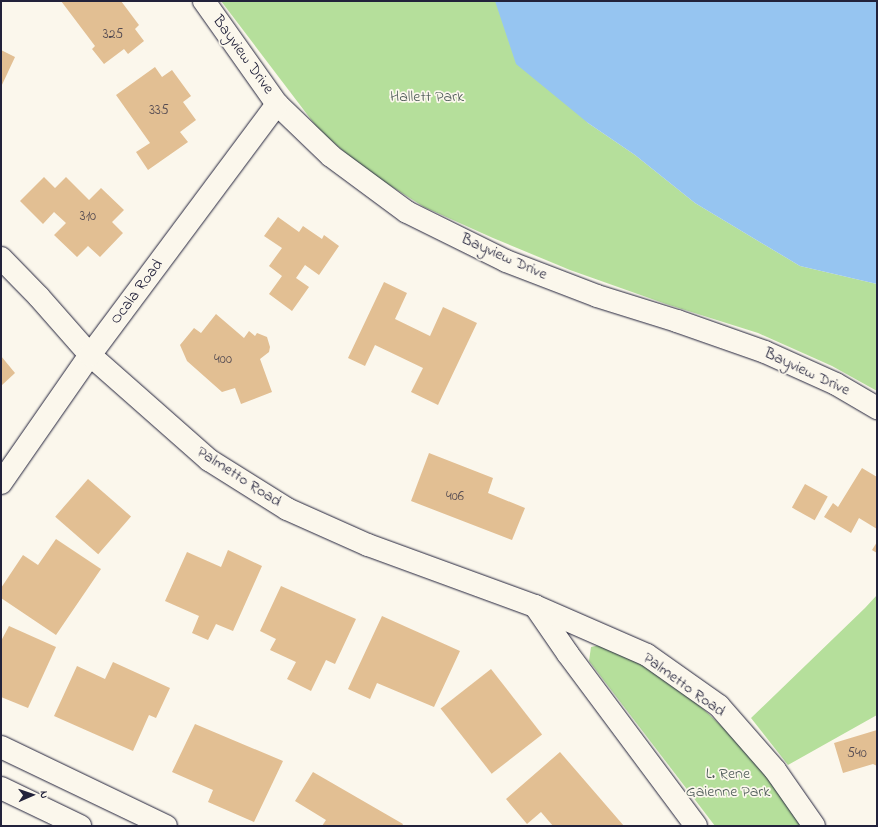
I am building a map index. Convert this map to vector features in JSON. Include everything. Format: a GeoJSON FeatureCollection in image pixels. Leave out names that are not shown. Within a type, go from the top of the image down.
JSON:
{"type":"FeatureCollection","features":[{"type":"Feature","properties":{"kind":"street","name":"Bayview Drive"},"geometry":{"type":"LineString","coordinates":[[204,1],[278,104],[331,156],[407,212],[506,261],[598,296],[677,321],[765,352],[836,384],[877,408]]}},
{"type":"Feature","properties":{"kind":"street","name":"Ocala Road"},"geometry":{"type":"LineString","coordinates":[[1,483],[90,355],[278,104]]}},
{"type":"Feature","properties":{"kind":"street","name":"Palmetto Road"},"geometry":{"type":"LineString","coordinates":[[1,258],[39,297],[90,355],[209,460],[287,509],[368,545],[535,606],[647,655],[719,706],[775,770],[814,826]]}},
{"type":"Feature","properties":{"kind":"street"},"geometry":{"type":"LineString","coordinates":[[535,606],[568,654],[696,826]]}},
{"type":"Feature","properties":{"kind":"street"},"geometry":{"type":"LineString","coordinates":[[1,747],[166,826]]}},
{"type":"Feature","properties":{"kind":"street"},"geometry":{"type":"LineString","coordinates":[[1,788],[80,826]]}},
{"type":"Feature","properties":{"kind":"green space","name":"Hallett Park"},"geometry":{"type":"Polygon","coordinates":[[[221,1],[495,1],[588,123],[635,155],[695,203],[800,266],[877,284],[877,391],[832,366],[758,333],[666,304],[570,270],[424,207],[364,169],[319,130],[221,1]]]}},
{"type":"Feature","properties":{"kind":"green space"},"geometry":{"type":"Polygon","coordinates":[[[877,595],[877,715],[788,765],[751,718],[877,595]]]}},
{"type":"Feature","properties":{"kind":"green space","name":"L. Rene Gaienne Park"},"geometry":{"type":"Polygon","coordinates":[[[600,645],[649,668],[699,705],[743,746],[804,826],[715,826],[589,661],[591,647],[600,645]]]}},
{"type":"Feature","properties":{"kind":"water"},"geometry":{"type":"Polygon","coordinates":[[[495,1],[877,1],[877,284],[800,266],[695,203],[635,155],[588,123],[516,64],[495,1]]]}},
{"type":"Feature","properties":{"kind":"building"},"geometry":{"type":"Polygon","coordinates":[[[61,1],[121,1],[139,25],[135,29],[144,41],[128,54],[124,49],[104,64],[92,49],[95,46],[61,1]]]}},
{"type":"Feature","properties":{"kind":"building"},"geometry":{"type":"Polygon","coordinates":[[[1,50],[15,57],[1,87],[1,50]]]}},
{"type":"Feature","properties":{"kind":"building"},"geometry":{"type":"Polygon","coordinates":[[[155,67],[162,77],[172,70],[191,96],[183,102],[196,120],[180,132],[188,142],[148,170],[136,152],[150,143],[116,95],[155,67]]]}},
{"type":"Feature","properties":{"kind":"building"},"geometry":{"type":"Polygon","coordinates":[[[44,177],[55,188],[66,177],[89,200],[101,188],[124,210],[112,222],[123,233],[100,257],[88,246],[77,257],[54,235],[66,223],[54,212],[43,224],[20,201],[44,177]]]}},
{"type":"Feature","properties":{"kind":"building"},"geometry":{"type":"Polygon","coordinates":[[[278,217],[299,232],[303,226],[322,239],[324,235],[339,246],[319,275],[305,265],[296,278],[309,287],[292,311],[269,294],[282,276],[269,266],[282,248],[264,236],[278,217]]]}},
{"type":"Feature","properties":{"kind":"building"},"geometry":{"type":"Polygon","coordinates":[[[384,282],[407,293],[395,319],[430,336],[443,307],[477,323],[438,405],[411,392],[423,368],[375,345],[365,366],[348,358],[384,282]]]}},
{"type":"Feature","properties":{"kind":"building"},"geometry":{"type":"Polygon","coordinates":[[[216,314],[244,338],[249,331],[255,336],[257,333],[267,337],[270,347],[269,352],[260,359],[272,392],[241,404],[235,388],[222,392],[187,361],[180,345],[194,328],[201,333],[216,314]]]}},
{"type":"Feature","properties":{"kind":"building"},"geometry":{"type":"Polygon","coordinates":[[[1,356],[15,373],[1,386],[1,356]]]}},
{"type":"Feature","properties":{"kind":"building"},"geometry":{"type":"Polygon","coordinates":[[[429,453],[493,478],[488,493],[525,508],[512,540],[411,501],[429,453]]]}},
{"type":"Feature","properties":{"kind":"building"},"geometry":{"type":"Polygon","coordinates":[[[862,468],[877,477],[877,529],[859,518],[851,533],[824,517],[833,503],[838,507],[862,468]]]}},
{"type":"Feature","properties":{"kind":"building"},"geometry":{"type":"Polygon","coordinates":[[[88,479],[131,516],[98,554],[55,517],[88,479]]]}},
{"type":"Feature","properties":{"kind":"building"},"geometry":{"type":"Polygon","coordinates":[[[805,484],[828,497],[815,520],[792,508],[805,484]]]}},
{"type":"Feature","properties":{"kind":"building"},"geometry":{"type":"Polygon","coordinates":[[[56,539],[101,569],[56,635],[1,598],[1,588],[23,555],[38,565],[56,539]]]}},
{"type":"Feature","properties":{"kind":"building"},"geometry":{"type":"Polygon","coordinates":[[[877,542],[877,553],[872,550],[877,542]]]}},
{"type":"Feature","properties":{"kind":"building"},"geometry":{"type":"Polygon","coordinates":[[[228,550],[262,566],[233,631],[216,624],[208,640],[192,633],[199,616],[165,601],[187,552],[221,567],[228,550]]]}},
{"type":"Feature","properties":{"kind":"building"},"geometry":{"type":"Polygon","coordinates":[[[281,586],[356,619],[335,664],[326,660],[311,691],[287,679],[296,662],[270,650],[276,639],[260,631],[281,586]]]}},
{"type":"Feature","properties":{"kind":"building"},"geometry":{"type":"Polygon","coordinates":[[[382,616],[460,651],[434,707],[377,683],[370,699],[348,689],[382,616]]]}},
{"type":"Feature","properties":{"kind":"building"},"geometry":{"type":"Polygon","coordinates":[[[9,626],[56,647],[28,708],[1,697],[1,641],[9,626]]]}},
{"type":"Feature","properties":{"kind":"building"},"geometry":{"type":"Polygon","coordinates":[[[113,662],[170,688],[156,718],[149,715],[133,751],[54,716],[77,666],[105,679],[113,662]]]}},
{"type":"Feature","properties":{"kind":"building"},"geometry":{"type":"Polygon","coordinates":[[[491,669],[542,734],[492,774],[441,708],[491,669]]]}},
{"type":"Feature","properties":{"kind":"building"},"geometry":{"type":"Polygon","coordinates":[[[195,724],[283,761],[254,822],[208,802],[213,790],[172,772],[195,724]]]}},
{"type":"Feature","properties":{"kind":"building"},"geometry":{"type":"Polygon","coordinates":[[[877,730],[877,766],[873,764],[843,773],[834,743],[877,730]]]}},
{"type":"Feature","properties":{"kind":"building"},"geometry":{"type":"Polygon","coordinates":[[[560,752],[624,826],[553,826],[541,812],[527,824],[506,799],[560,752]]]}},
{"type":"Feature","properties":{"kind":"building"},"geometry":{"type":"Polygon","coordinates":[[[313,772],[403,824],[402,826],[322,826],[326,820],[295,801],[313,772]]]}}]}
